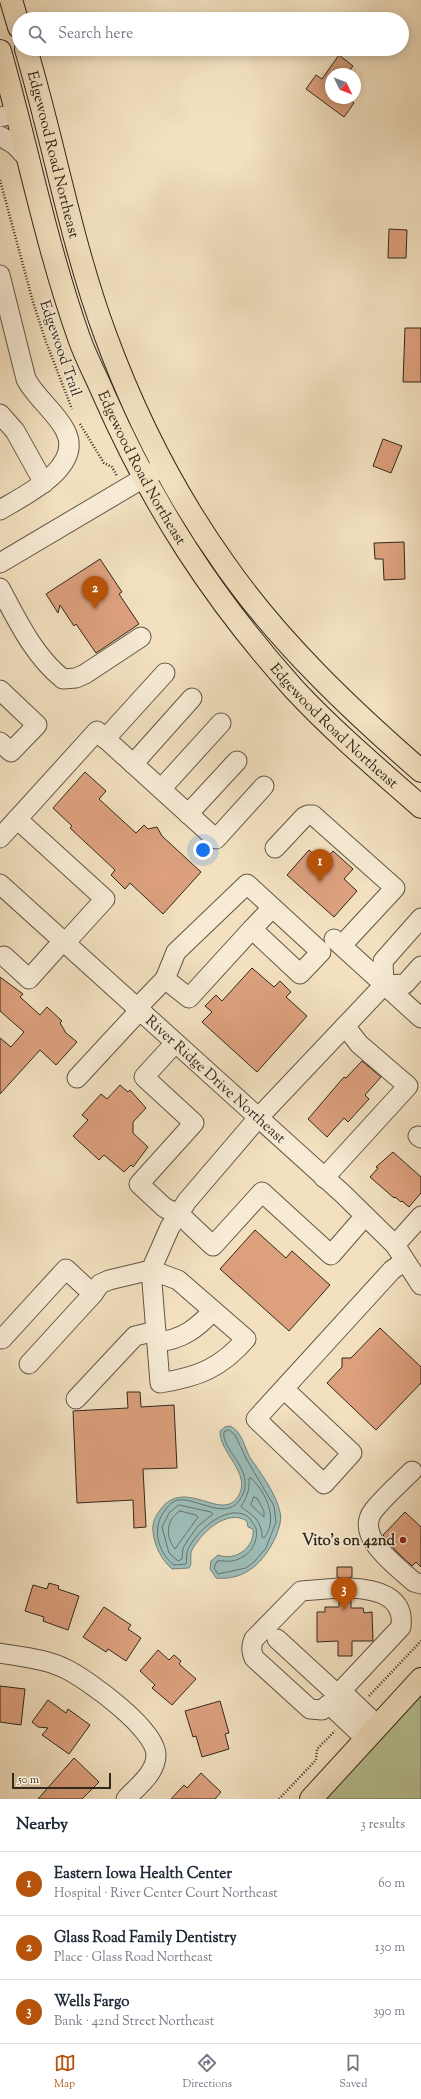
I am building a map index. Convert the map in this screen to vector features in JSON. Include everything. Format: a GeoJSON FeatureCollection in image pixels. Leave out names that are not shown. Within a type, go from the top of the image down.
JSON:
{"type":"FeatureCollection","features":[{"type":"Feature","properties":{"kind":"main road"},"geometry":{"type":"LineString","coordinates":[[11,0],[15,12]]}},
{"type":"Feature","properties":{"kind":"main road","name":"Edgewood Road Northeast"},"geometry":{"type":"LineString","coordinates":[[0,50],[9,115],[29,160],[59,276],[79,339],[134,483],[247,634],[296,690],[413,801]]}},
{"type":"Feature","properties":{"kind":"main road","name":"Edgewood Road Northeast"},"geometry":{"type":"LineString","coordinates":[[28,56],[83,261],[105,333],[133,404],[164,466],[194,518],[226,567],[264,615],[322,679],[421,771]]}},
{"type":"Feature","properties":{"kind":"main road"},"geometry":{"type":"LineString","coordinates":[[9,115],[29,118],[56,163]]}},
{"type":"Feature","properties":{"kind":"main road"},"geometry":{"type":"LineString","coordinates":[[311,1799],[421,1679]]}},
{"type":"Feature","properties":{"kind":"street"},"geometry":{"type":"LineString","coordinates":[[0,136],[15,145],[29,160]]}},
{"type":"Feature","properties":{"kind":"street"},"geometry":{"type":"LineString","coordinates":[[0,275],[26,379],[32,389],[65,429],[68,437],[68,456],[65,462],[44,483],[0,510]]}},
{"type":"Feature","properties":{"kind":"street"},"geometry":{"type":"LineString","coordinates":[[0,414],[15,432],[44,483]]}},
{"type":"Feature","properties":{"kind":"street"},"geometry":{"type":"LineString","coordinates":[[0,563],[164,466]]}},
{"type":"Feature","properties":{"kind":"street"},"geometry":{"type":"LineString","coordinates":[[0,588],[5,611],[49,668],[63,679],[76,678],[85,674],[141,637]]}},
{"type":"Feature","properties":{"kind":"street"},"geometry":{"type":"LineString","coordinates":[[105,738],[165,673]]}},
{"type":"Feature","properties":{"kind":"street"},"geometry":{"type":"LineString","coordinates":[[0,690],[37,725],[11,752],[0,742]]}},
{"type":"Feature","properties":{"kind":"street"},"geometry":{"type":"LineString","coordinates":[[133,764],[192,698]]}},
{"type":"Feature","properties":{"kind":"street"},"geometry":{"type":"LineString","coordinates":[[161,789],[221,723]]}},
{"type":"Feature","properties":{"kind":"street"},"geometry":{"type":"LineString","coordinates":[[0,838],[97,731],[216,839],[264,786]]}},
{"type":"Feature","properties":{"kind":"street"},"geometry":{"type":"LineString","coordinates":[[188,814],[237,761]]}},
{"type":"Feature","properties":{"kind":"street"},"geometry":{"type":"LineString","coordinates":[[413,801],[421,812]]}},
{"type":"Feature","properties":{"kind":"street"},"geometry":{"type":"LineString","coordinates":[[275,848],[308,814],[313,816],[395,888],[342,945]]}},
{"type":"Feature","properties":{"kind":"street"},"geometry":{"type":"LineString","coordinates":[[4,956],[30,979],[105,899],[16,819]]}},
{"type":"Feature","properties":{"kind":"street","name":"River Ridge Drive Northeast"},"geometry":{"type":"LineString","coordinates":[[0,884],[365,1216],[400,1253],[419,1278]]}},
{"type":"Feature","properties":{"kind":"street"},"geometry":{"type":"LineString","coordinates":[[77,1078],[164,979],[176,952],[247,884],[321,952]]}},
{"type":"Feature","properties":{"kind":"street"},"geometry":{"type":"LineString","coordinates":[[164,979],[189,998],[272,908]]}},
{"type":"Feature","properties":{"kind":"street"},"geometry":{"type":"LineString","coordinates":[[384,985],[383,962],[421,918]]}},
{"type":"Feature","properties":{"kind":"street"},"geometry":{"type":"LineString","coordinates":[[252,929],[300,974],[335,938],[421,1018]]}},
{"type":"Feature","properties":{"kind":"street"},"geometry":{"type":"LineString","coordinates":[[30,1364],[93,1294],[100,1284],[109,1280],[152,1270],[178,1280],[246,1339],[236,1351],[216,1367],[194,1376],[160,1382],[152,1270],[170,1227],[187,1201],[258,1118],[384,985],[405,984],[421,966]]}},
{"type":"Feature","properties":{"kind":"street"},"geometry":{"type":"LineString","coordinates":[[324,1178],[408,1086],[359,1044],[345,1026]]}},
{"type":"Feature","properties":{"kind":"street"},"geometry":{"type":"LineString","coordinates":[[175,1043],[144,1077],[194,1123],[139,1184],[165,1208],[179,1214],[213,1246],[262,1192],[331,1255],[365,1216]]}},
{"type":"Feature","properties":{"kind":"street"},"geometry":{"type":"LineString","coordinates":[[284,1389],[352,1453],[324,1484],[256,1419],[392,1270],[421,1216]]}},
{"type":"Feature","properties":{"kind":"street"},"geometry":{"type":"LineString","coordinates":[[2,1339],[66,1269],[93,1294]]}},
{"type":"Feature","properties":{"kind":"street"},"geometry":{"type":"LineString","coordinates":[[76,1399],[135,1336],[157,1336],[175,1339],[185,1335],[195,1328],[213,1311]]}},
{"type":"Feature","properties":{"kind":"street"},"geometry":{"type":"LineString","coordinates":[[418,1471],[372,1512],[369,1524],[370,1535],[376,1546],[414,1582],[421,1584]]}},
{"type":"Feature","properties":{"kind":"street"},"geometry":{"type":"LineString","coordinates":[[345,1588],[371,1589],[391,1599],[399,1607],[402,1617],[400,1627],[336,1697],[322,1710],[310,1709],[254,1658],[251,1646],[254,1639],[301,1591],[345,1588]]}},
{"type":"Feature","properties":{"kind":"street"},"geometry":{"type":"LineString","coordinates":[[277,1639],[372,1732]]}},
{"type":"Feature","properties":{"kind":"street"},"geometry":{"type":"LineString","coordinates":[[0,1653],[42,1660],[68,1670],[112,1700],[145,1729],[156,1754],[152,1770],[126,1799]]}},
{"type":"Feature","properties":{"kind":"path","name":"Edgewood Trail"},"geometry":{"type":"LineString","coordinates":[[0,180],[33,302],[48,349],[73,411]]}},
{"type":"Feature","properties":{"kind":"path","name":"Edgewood Trail"},"geometry":{"type":"LineString","coordinates":[[77,417],[104,463],[134,483]]}},
{"type":"Feature","properties":{"kind":"path"},"geometry":{"type":"LineString","coordinates":[[366,1698],[421,1641]]}},
{"type":"Feature","properties":{"kind":"path"},"geometry":{"type":"LineString","coordinates":[[279,1799],[316,1760],[317,1749],[336,1730]]}},
{"type":"Feature","properties":{"kind":"green space"},"geometry":{"type":"Polygon","coordinates":[[[421,1679],[421,1799],[311,1799],[421,1679]]]}},
{"type":"Feature","properties":{"kind":"water"},"geometry":{"type":"Polygon","coordinates":[[[230,1426],[241,1436],[251,1459],[268,1484],[278,1505],[281,1518],[276,1536],[266,1554],[253,1568],[236,1576],[216,1578],[210,1569],[211,1561],[218,1555],[225,1557],[238,1555],[248,1547],[253,1536],[253,1529],[248,1527],[247,1521],[239,1518],[223,1520],[215,1524],[196,1543],[191,1552],[191,1564],[189,1568],[172,1569],[162,1557],[155,1543],[153,1532],[154,1520],[160,1510],[170,1501],[181,1497],[223,1505],[232,1503],[239,1495],[242,1487],[241,1479],[221,1439],[220,1431],[225,1427],[230,1426]]]}},
{"type":"Feature","properties":{"kind":"building"},"geometry":{"type":"Polygon","coordinates":[[[338,56],[353,66],[352,68],[330,68],[338,56]]]}},
{"type":"Feature","properties":{"kind":"building"},"geometry":{"type":"Polygon","coordinates":[[[316,75],[322,79],[325,75],[325,103],[306,89],[316,75]]]}},
{"type":"Feature","properties":{"kind":"building"},"geometry":{"type":"Polygon","coordinates":[[[326,104],[353,104],[344,117],[326,104]]]}},
{"type":"Feature","properties":{"kind":"building"},"geometry":{"type":"Polygon","coordinates":[[[389,229],[407,230],[406,258],[388,258],[389,229]]]}},
{"type":"Feature","properties":{"kind":"building"},"geometry":{"type":"Polygon","coordinates":[[[405,328],[421,328],[421,382],[403,382],[405,328]]]}},
{"type":"Feature","properties":{"kind":"building"},"geometry":{"type":"Polygon","coordinates":[[[383,439],[402,446],[391,473],[373,466],[383,439]]]}},
{"type":"Feature","properties":{"kind":"building"},"geometry":{"type":"Polygon","coordinates":[[[404,542],[405,579],[384,580],[383,559],[375,559],[374,543],[404,542]]]}},
{"type":"Feature","properties":{"kind":"building"},"geometry":{"type":"Polygon","coordinates":[[[100,559],[122,592],[119,594],[139,624],[96,653],[76,624],[74,626],[60,605],[58,613],[46,594],[100,559]]]}},
{"type":"Feature","properties":{"kind":"building"},"geometry":{"type":"Polygon","coordinates":[[[85,772],[106,791],[99,799],[136,833],[144,825],[148,829],[157,827],[162,836],[201,872],[163,914],[130,883],[125,889],[111,875],[115,870],[70,828],[72,826],[53,808],[85,772]]]}},
{"type":"Feature","properties":{"kind":"building"},"geometry":{"type":"Polygon","coordinates":[[[309,850],[323,863],[333,851],[353,869],[344,879],[357,891],[334,917],[287,875],[309,850]]]}},
{"type":"Feature","properties":{"kind":"building"},"geometry":{"type":"Polygon","coordinates":[[[252,968],[274,987],[280,981],[291,992],[286,997],[307,1016],[257,1072],[202,1022],[212,1012],[205,1006],[216,995],[222,1001],[252,968]]]}},
{"type":"Feature","properties":{"kind":"building"},"geometry":{"type":"Polygon","coordinates":[[[0,977],[23,994],[20,997],[40,1015],[47,1007],[62,1021],[60,1023],[66,1033],[77,1042],[56,1065],[40,1050],[0,1094],[0,1038],[11,1047],[24,1032],[0,1011],[0,977]]]}},
{"type":"Feature","properties":{"kind":"building"},"geometry":{"type":"Polygon","coordinates":[[[362,1061],[381,1077],[365,1095],[369,1099],[348,1122],[344,1118],[327,1137],[308,1119],[344,1077],[346,1078],[362,1061]]]}},
{"type":"Feature","properties":{"kind":"building"},"geometry":{"type":"Polygon","coordinates":[[[120,1085],[128,1092],[130,1090],[146,1108],[133,1122],[133,1133],[148,1147],[133,1167],[131,1165],[124,1172],[104,1155],[99,1160],[73,1136],[88,1120],[82,1115],[101,1094],[107,1099],[120,1085]]]}},
{"type":"Feature","properties":{"kind":"building"},"geometry":{"type":"Polygon","coordinates":[[[393,1152],[421,1177],[421,1193],[409,1207],[402,1201],[401,1202],[395,1197],[394,1198],[370,1177],[378,1168],[376,1167],[393,1152]]]}},
{"type":"Feature","properties":{"kind":"building"},"geometry":{"type":"Polygon","coordinates":[[[255,1230],[286,1258],[292,1251],[330,1285],[289,1331],[220,1269],[255,1230]]]}},
{"type":"Feature","properties":{"kind":"building"},"geometry":{"type":"Polygon","coordinates":[[[380,1328],[421,1367],[421,1383],[376,1430],[327,1383],[342,1367],[342,1358],[351,1358],[380,1328]]]}},
{"type":"Feature","properties":{"kind":"building"},"geometry":{"type":"Polygon","coordinates":[[[127,1392],[140,1392],[141,1407],[174,1405],[177,1468],[143,1469],[146,1527],[134,1528],[133,1500],[77,1503],[73,1411],[128,1408],[127,1392]]]}},
{"type":"Feature","properties":{"kind":"building","name":"Vito's on 42nd"},"geometry":{"type":"Polygon","coordinates":[[[405,1512],[421,1527],[421,1567],[416,1562],[412,1566],[397,1552],[383,1535],[405,1512]]]}},
{"type":"Feature","properties":{"kind":"building"},"geometry":{"type":"Polygon","coordinates":[[[337,1567],[352,1567],[352,1577],[344,1579],[337,1577],[337,1567]]]}},
{"type":"Feature","properties":{"kind":"building"},"geometry":{"type":"Polygon","coordinates":[[[49,1583],[59,1586],[58,1589],[79,1596],[68,1630],[43,1621],[44,1617],[25,1611],[33,1585],[47,1589],[49,1583]]]}},
{"type":"Feature","properties":{"kind":"building"},"geometry":{"type":"Polygon","coordinates":[[[344,1597],[351,1599],[351,1608],[363,1608],[364,1613],[372,1612],[373,1641],[352,1641],[352,1656],[338,1656],[338,1641],[317,1642],[317,1612],[325,1612],[325,1607],[339,1607],[339,1599],[344,1597]]]}},
{"type":"Feature","properties":{"kind":"building"},"geometry":{"type":"Polygon","coordinates":[[[104,1607],[131,1625],[128,1629],[141,1638],[126,1661],[108,1649],[106,1652],[83,1637],[104,1607]]]}},
{"type":"Feature","properties":{"kind":"building"},"geometry":{"type":"Polygon","coordinates":[[[158,1650],[169,1660],[174,1655],[181,1661],[179,1664],[196,1679],[172,1705],[152,1688],[155,1685],[140,1671],[158,1650]]]}},
{"type":"Feature","properties":{"kind":"building"},"geometry":{"type":"Polygon","coordinates":[[[0,1686],[25,1689],[21,1725],[0,1722],[0,1686]]]}},
{"type":"Feature","properties":{"kind":"building"},"geometry":{"type":"Polygon","coordinates":[[[48,1700],[66,1713],[68,1709],[90,1725],[69,1754],[42,1735],[48,1728],[38,1727],[32,1722],[48,1700]]]}},
{"type":"Feature","properties":{"kind":"building"},"geometry":{"type":"Polygon","coordinates":[[[220,1701],[229,1733],[225,1734],[229,1749],[202,1757],[196,1736],[193,1737],[185,1711],[220,1701]]]}},
{"type":"Feature","properties":{"kind":"building"},"geometry":{"type":"Polygon","coordinates":[[[74,1758],[99,1782],[82,1799],[38,1799],[74,1758]]]}},
{"type":"Feature","properties":{"kind":"building"},"geometry":{"type":"Polygon","coordinates":[[[201,1773],[221,1792],[215,1799],[171,1799],[184,1785],[187,1788],[201,1773]]]}},
{"type":"Feature","properties":{"kind":"place","name":"Glass Road Family Dentistry"},"geometry":{"type":"Point","coordinates":[95,609]}},
{"type":"Feature","properties":{"kind":"place","name":"Eastern Iowa Health Center"},"geometry":{"type":"Point","coordinates":[320,882]}},
{"type":"Feature","properties":{"kind":"place","name":"Vito's on 42nd"},"geometry":{"type":"Point","coordinates":[403,1540]}},
{"type":"Feature","properties":{"kind":"place","name":"Wells Fargo"},"geometry":{"type":"Point","coordinates":[344,1610]}}]}
